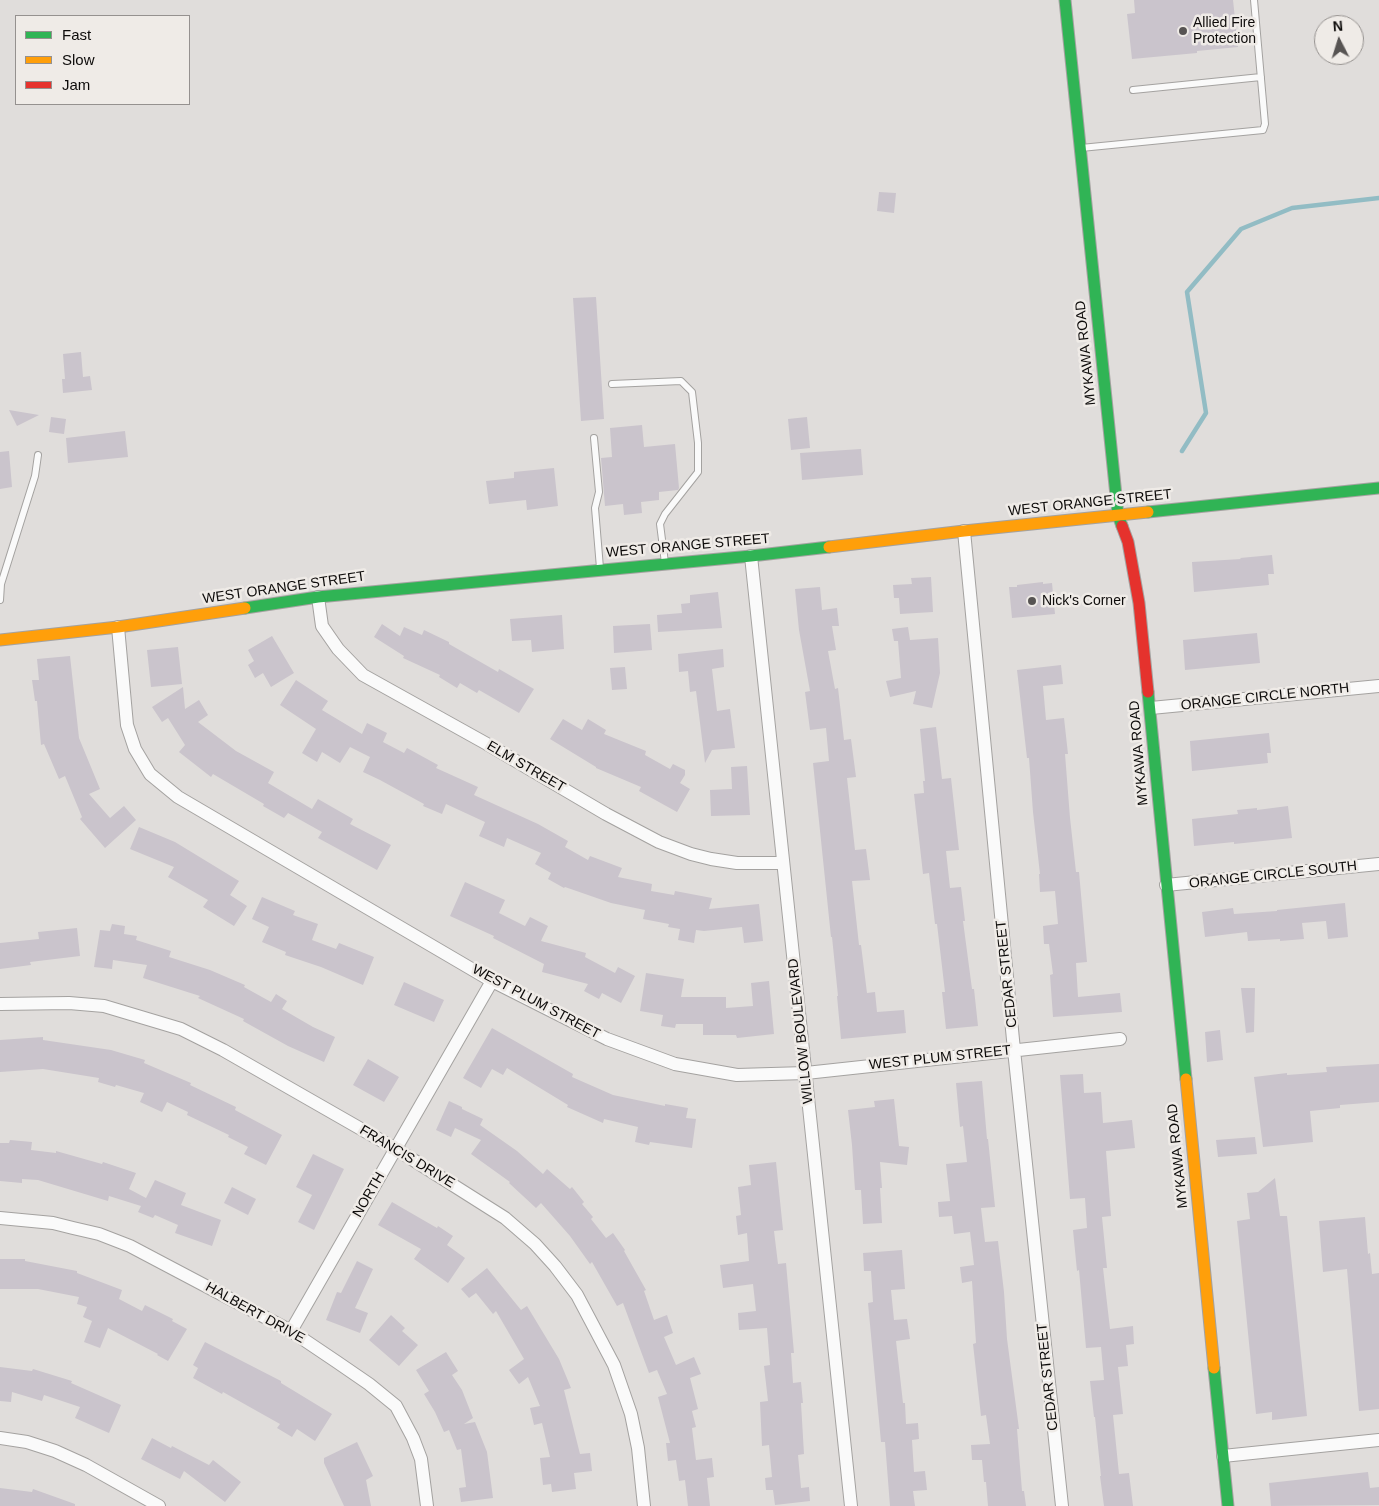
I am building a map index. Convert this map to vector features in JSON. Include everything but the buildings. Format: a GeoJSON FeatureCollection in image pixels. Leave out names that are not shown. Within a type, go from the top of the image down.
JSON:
{"type":"FeatureCollection","features":[{"type":"Feature","properties":{"kind":"main road","name":"MYKAWA ROAD"},"geometry":{"type":"LineString","coordinates":[[1064,0],[1118,515],[1128,542],[1140,603],[1166,886],[1228,1506]]}},
{"type":"Feature","properties":{"kind":"main road","name":"WEST ORANGE STREET"},"geometry":{"type":"LineString","coordinates":[[0,640],[118,627],[318,597],[751,556],[964,531],[1379,488]]}},
{"type":"Feature","properties":{"kind":"street","name":"CEDAR STREET"},"geometry":{"type":"LineString","coordinates":[[964,531],[1014,1050],[1062,1506]]}},
{"type":"Feature","properties":{"kind":"street","name":"WILLOW BOULEVARD"},"geometry":{"type":"LineString","coordinates":[[751,556],[851,1506]]}},
{"type":"Feature","properties":{"kind":"street","name":"ELM STREET"},"geometry":{"type":"LineString","coordinates":[[318,597],[322,626],[338,649],[363,675],[487,744],[606,814],[660,842],[691,854],[711,859],[737,863],[783,864]]}},
{"type":"Feature","properties":{"kind":"street","name":"WEST PLUM STREET"},"geometry":{"type":"LineString","coordinates":[[118,627],[126,725],[135,749],[150,774],[178,797],[492,981],[607,1039],[675,1064],[737,1075],[806,1073],[1120,1039]]}},
{"type":"Feature","properties":{"kind":"street","name":"ORANGE CIRCLE NORTH"},"geometry":{"type":"LineString","coordinates":[[1151,708],[1379,686]]}},
{"type":"Feature","properties":{"kind":"street","name":"ORANGE CIRCLE SOUTH"},"geometry":{"type":"LineString","coordinates":[[1166,886],[1379,864]]}},
{"type":"Feature","properties":{"kind":"street","name":"NORTH"},"geometry":{"type":"LineString","coordinates":[[291,1332],[492,981]]}},
{"type":"Feature","properties":{"kind":"street","name":"FRANCIS DRIVE"},"geometry":{"type":"LineString","coordinates":[[0,1004],[51,1003],[104,1006],[181,1029],[223,1050],[396,1149],[505,1218],[556,1266],[577,1295],[614,1365],[631,1414],[638,1448],[644,1506]]}},
{"type":"Feature","properties":{"kind":"street","name":"HALBERT DRIVE"},"geometry":{"type":"LineString","coordinates":[[0,1218],[53,1223],[98,1234],[130,1246],[291,1332],[369,1384],[396,1406],[412,1438],[421,1459],[427,1506]]}},
{"type":"Feature","properties":{"kind":"street"},"geometry":{"type":"LineString","coordinates":[[0,1438],[26,1442],[55,1451],[86,1465],[160,1506]]}},
{"type":"Feature","properties":{"kind":"street"},"geometry":{"type":"LineString","coordinates":[[1223,1456],[1379,1440]]}},
{"type":"Feature","properties":{"kind":"lane"},"geometry":{"type":"LineString","coordinates":[[1080,148],[1262,130],[1265,124],[1254,0]]}},
{"type":"Feature","properties":{"kind":"lane"},"geometry":{"type":"LineString","coordinates":[[1133,90],[1261,77]]}},
{"type":"Feature","properties":{"kind":"lane"},"geometry":{"type":"LineString","coordinates":[[612,384],[681,381],[692,392],[698,443],[698,472],[660,524],[665,563]]}},
{"type":"Feature","properties":{"kind":"lane"},"geometry":{"type":"LineString","coordinates":[[594,438],[599,492],[595,508],[600,569]]}},
{"type":"Feature","properties":{"kind":"lane"},"geometry":{"type":"LineString","coordinates":[[0,600],[1,584],[34,476],[38,455]]}},
{"type":"Feature","properties":{"kind":"waterway"},"geometry":{"type":"LineString","coordinates":[[1182,451],[1206,413],[1187,292],[1241,229],[1292,208],[1379,198]]}},
{"type":"Feature","properties":{"kind":"traffic: fast"},"geometry":{"type":"LineString","coordinates":[[1065,0],[1118,515],[1122,526]]}},
{"type":"Feature","properties":{"kind":"traffic: fast"},"geometry":{"type":"LineString","coordinates":[[1148,512],[1379,488]]}},
{"type":"Feature","properties":{"kind":"traffic: fast"},"geometry":{"type":"LineString","coordinates":[[245,608],[318,597],[829,547]]}},
{"type":"Feature","properties":{"kind":"traffic: fast"},"geometry":{"type":"LineString","coordinates":[[1148,692],[1186,1079]]}},
{"type":"Feature","properties":{"kind":"traffic: fast"},"geometry":{"type":"LineString","coordinates":[[1214,1368],[1228,1506]]}},
{"type":"Feature","properties":{"kind":"traffic: slow"},"geometry":{"type":"LineString","coordinates":[[829,547],[1148,512]]}},
{"type":"Feature","properties":{"kind":"traffic: slow"},"geometry":{"type":"LineString","coordinates":[[0,640],[118,627],[245,608]]}},
{"type":"Feature","properties":{"kind":"traffic: slow"},"geometry":{"type":"LineString","coordinates":[[1186,1079],[1214,1368]]}},
{"type":"Feature","properties":{"kind":"traffic: jam"},"geometry":{"type":"LineString","coordinates":[[1122,526],[1128,542],[1139,603],[1148,692]]}},
{"type":"Feature","properties":{"kind":"place","name":"Allied Fire Protection"},"geometry":{"type":"Point","coordinates":[1183,31]}},
{"type":"Feature","properties":{"kind":"place","name":"Nick's Corner"},"geometry":{"type":"Point","coordinates":[1032,601]}}]}
